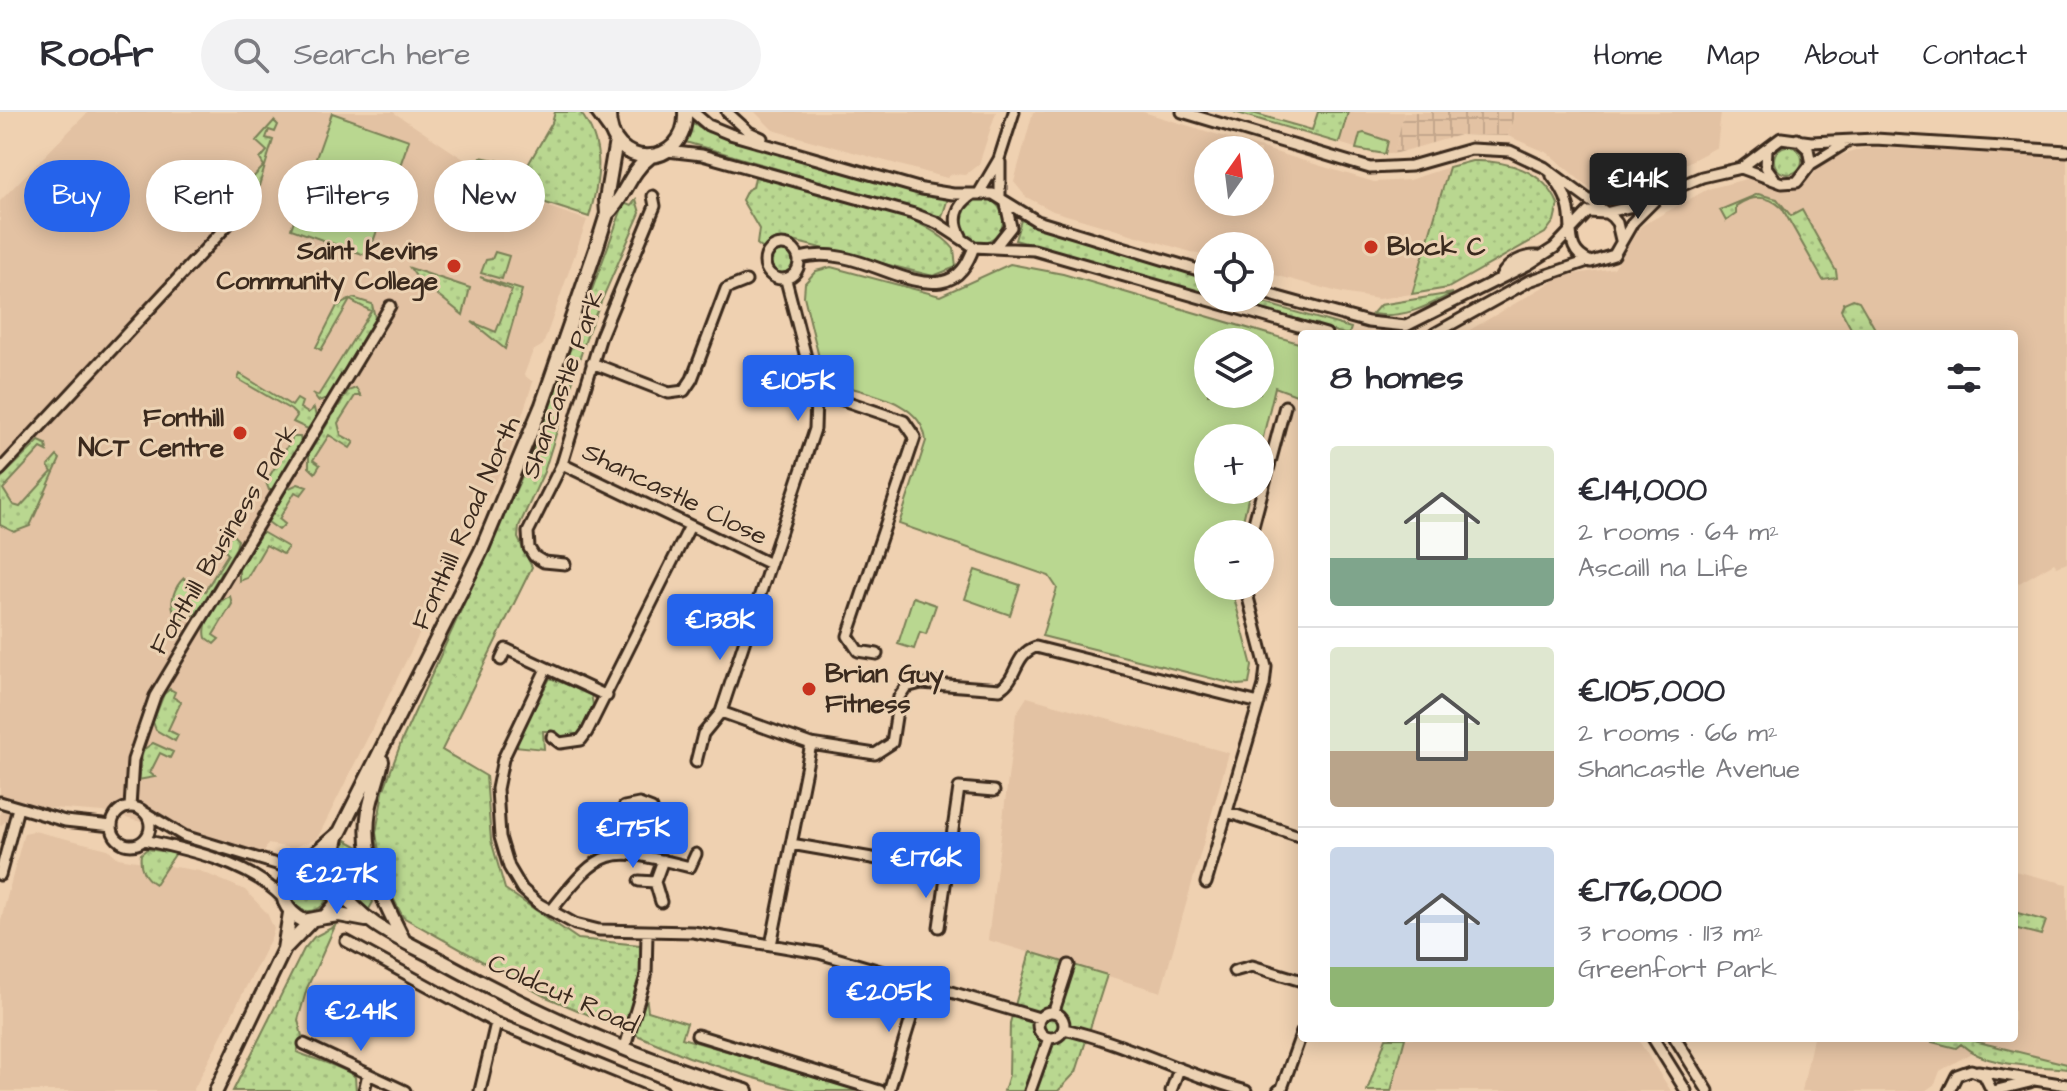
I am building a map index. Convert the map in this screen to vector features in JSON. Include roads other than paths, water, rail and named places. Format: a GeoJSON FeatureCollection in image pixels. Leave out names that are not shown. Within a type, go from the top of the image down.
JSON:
{"type":"FeatureCollection","features":[{"type":"Feature","properties":{"kind":"main road","name":"Fonthill Road North"},"geometry":{"type":"LineString","coordinates":[[325,917],[336,904],[333,879],[337,837],[451,614],[542,405],[607,214],[614,138],[609,112]]}},
{"type":"Feature","properties":{"kind":"main road"},"geometry":{"type":"LineString","coordinates":[[614,138],[628,152],[650,157],[667,151],[681,136],[685,112]]}},
{"type":"Feature","properties":{"kind":"main road","name":"Fonthill Road North"},"geometry":{"type":"LineString","coordinates":[[607,214],[619,203],[630,176],[650,157]]}},
{"type":"Feature","properties":{"kind":"main road"},"geometry":{"type":"LineString","coordinates":[[385,746],[367,827],[375,878],[384,905],[404,941]]}},
{"type":"Feature","properties":{"kind":"main road","name":"Fonthill Road North"},"geometry":{"type":"LineString","coordinates":[[283,898],[285,883],[337,837]]}},
{"type":"Feature","properties":{"kind":"main road"},"geometry":{"type":"LineString","coordinates":[[298,869],[316,867],[333,879],[369,921]]}},
{"type":"Feature","properties":{"kind":"main road"},"geometry":{"type":"LineString","coordinates":[[216,1091],[284,949],[290,913],[283,898]]}},
{"type":"Feature","properties":{"kind":"main road"},"geometry":{"type":"LineString","coordinates":[[290,913],[310,922]]}},
{"type":"Feature","properties":{"kind":"main road"},"geometry":{"type":"LineString","coordinates":[[284,949],[310,922],[325,917],[339,915],[369,921]]}},
{"type":"Feature","properties":{"kind":"main road","name":"Coldcut Road"},"geometry":{"type":"LineString","coordinates":[[369,921],[535,1009],[625,1047],[746,1091]]}},
{"type":"Feature","properties":{"kind":"street"},"geometry":{"type":"LineString","coordinates":[[596,112],[614,138]]}},
{"type":"Feature","properties":{"kind":"street"},"geometry":{"type":"LineString","coordinates":[[693,112],[722,131],[930,191],[975,194],[1003,201],[1047,225],[1194,269]]}},
{"type":"Feature","properties":{"kind":"street"},"geometry":{"type":"LineString","coordinates":[[727,112],[749,132],[798,152]]}},
{"type":"Feature","properties":{"kind":"street"},"geometry":{"type":"LineString","coordinates":[[799,258],[820,255],[848,258],[914,278],[941,282],[952,279],[968,264],[970,244],[955,219],[960,204],[975,194],[999,159],[1014,112]]}},
{"type":"Feature","properties":{"kind":"street"},"geometry":{"type":"LineString","coordinates":[[1182,112],[1370,168],[1411,166],[1460,150],[1491,148],[1522,155],[1544,167],[1617,223],[1621,240]]}},
{"type":"Feature","properties":{"kind":"street"},"geometry":{"type":"LineString","coordinates":[[1396,330],[1420,321],[1501,276],[1506,267],[1520,259],[1539,257],[1588,212],[1605,213],[1661,195],[1702,177],[1741,168],[1781,138],[1811,142],[1853,139],[2067,151]]}},
{"type":"Feature","properties":{"kind":"street"},"geometry":{"type":"LineString","coordinates":[[1796,139],[1808,149],[1811,164]]}},
{"type":"Feature","properties":{"kind":"street"},"geometry":{"type":"LineString","coordinates":[[1741,168],[1775,179],[1797,182],[1811,164],[1853,139]]}},
{"type":"Feature","properties":{"kind":"street"},"geometry":{"type":"LineString","coordinates":[[1767,149],[1766,167],[1775,179]]}},
{"type":"Feature","properties":{"kind":"street"},"geometry":{"type":"LineString","coordinates":[[667,151],[702,155],[914,214],[937,223],[970,244],[1034,250],[1312,330]]}},
{"type":"Feature","properties":{"kind":"street"},"geometry":{"type":"LineString","coordinates":[[996,246],[1011,227],[1003,201],[999,159]]}},
{"type":"Feature","properties":{"kind":"street"},"geometry":{"type":"LineString","coordinates":[[1544,167],[1568,201],[1573,248],[1588,261]]}},
{"type":"Feature","properties":{"kind":"street"},"geometry":{"type":"LineString","coordinates":[[1441,330],[1539,276],[1588,261],[1607,260],[1661,195]]}},
{"type":"Feature","properties":{"kind":"street","name":"Shancastle Park"},"geometry":{"type":"LineString","coordinates":[[565,564],[544,562],[534,556],[528,539],[562,464],[592,363],[655,206],[653,196]]}},
{"type":"Feature","properties":{"kind":"street"},"geometry":{"type":"LineString","coordinates":[[0,470],[221,232]]}},
{"type":"Feature","properties":{"kind":"street"},"geometry":{"type":"LineString","coordinates":[[777,245],[788,246],[799,258],[795,274],[786,280],[775,279],[767,272],[764,262],[768,251],[777,245]]}},
{"type":"Feature","properties":{"kind":"street"},"geometry":{"type":"LineString","coordinates":[[696,762],[703,734],[721,712],[815,429],[816,396],[786,280]]}},
{"type":"Feature","properties":{"kind":"street"},"geometry":{"type":"LineString","coordinates":[[592,363],[669,393],[684,391],[692,379],[726,289],[746,281]]}},
{"type":"Feature","properties":{"kind":"street"},"geometry":{"type":"LineString","coordinates":[[1274,296],[1384,330]]}},
{"type":"Feature","properties":{"kind":"street","name":"Fonthill Business Park"},"geometry":{"type":"LineString","coordinates":[[130,807],[133,760],[155,696],[390,306]]}},
{"type":"Feature","properties":{"kind":"street"},"geometry":{"type":"LineString","coordinates":[[816,396],[831,396],[904,421],[914,433],[914,442],[891,515],[848,636],[858,651],[877,654]]}},
{"type":"Feature","properties":{"kind":"street"},"geometry":{"type":"LineString","coordinates":[[1255,520],[1285,406]]}},
{"type":"Feature","properties":{"kind":"street","name":"Shancastle Close"},"geometry":{"type":"LineString","coordinates":[[562,464],[770,564]]}},
{"type":"Feature","properties":{"kind":"street"},"geometry":{"type":"LineString","coordinates":[[552,737],[560,743],[581,740],[607,696],[690,526]]}},
{"type":"Feature","properties":{"kind":"street"},"geometry":{"type":"LineString","coordinates":[[1206,883],[1259,703],[1266,667],[1249,600]]}},
{"type":"Feature","properties":{"kind":"street"},"geometry":{"type":"LineString","coordinates":[[721,712],[811,744],[865,754],[880,753],[894,739],[899,697],[906,687],[921,683],[1000,689],[1009,682],[1022,654],[1036,647],[1259,703]]}},
{"type":"Feature","properties":{"kind":"street"},"geometry":{"type":"LineString","coordinates":[[501,660],[506,649],[607,696]]}},
{"type":"Feature","properties":{"kind":"street"},"geometry":{"type":"LineString","coordinates":[[546,669],[503,759],[497,789],[500,837],[509,867],[522,889],[551,911],[575,924],[599,930],[693,932],[819,953],[921,986],[1039,1018]]}},
{"type":"Feature","properties":{"kind":"street"},"geometry":{"type":"LineString","coordinates":[[771,945],[811,744]]}},
{"type":"Feature","properties":{"kind":"street"},"geometry":{"type":"LineString","coordinates":[[939,927],[959,788],[994,791]]}},
{"type":"Feature","properties":{"kind":"street"},"geometry":{"type":"LineString","coordinates":[[0,802],[65,821],[112,826]]}},
{"type":"Feature","properties":{"kind":"street"},"geometry":{"type":"LineString","coordinates":[[626,852],[624,807],[639,804],[652,809]]}},
{"type":"Feature","properties":{"kind":"street"},"geometry":{"type":"LineString","coordinates":[[283,898],[268,884],[187,849],[144,840],[135,844],[123,843],[112,826],[115,815],[130,807],[184,836],[298,869]]}},
{"type":"Feature","properties":{"kind":"street"},"geometry":{"type":"LineString","coordinates":[[0,875],[18,808]]}},
{"type":"Feature","properties":{"kind":"street"},"geometry":{"type":"LineString","coordinates":[[144,812],[150,829],[144,840]]}},
{"type":"Feature","properties":{"kind":"street"},"geometry":{"type":"LineString","coordinates":[[1227,812],[1298,836]]}},
{"type":"Feature","properties":{"kind":"street"},"geometry":{"type":"LineString","coordinates":[[791,844],[947,871]]}},
{"type":"Feature","properties":{"kind":"street"},"geometry":{"type":"LineString","coordinates":[[551,911],[599,859],[626,852],[690,867],[696,854]]}},
{"type":"Feature","properties":{"kind":"street"},"geometry":{"type":"LineString","coordinates":[[661,902],[655,882],[663,860]]}},
{"type":"Feature","properties":{"kind":"street"},"geometry":{"type":"LineString","coordinates":[[639,881],[655,882]]}},
{"type":"Feature","properties":{"kind":"street"},"geometry":{"type":"LineString","coordinates":[[625,1047],[646,976],[647,933]]}},
{"type":"Feature","properties":{"kind":"street"},"geometry":{"type":"LineString","coordinates":[[346,941],[496,1023],[663,1091]]}},
{"type":"Feature","properties":{"kind":"street"},"geometry":{"type":"LineString","coordinates":[[1054,1011],[1069,965]]}},
{"type":"Feature","properties":{"kind":"street"},"geometry":{"type":"LineString","coordinates":[[1234,971],[1252,966],[1298,980]]}},
{"type":"Feature","properties":{"kind":"street"},"geometry":{"type":"LineString","coordinates":[[889,1091],[921,986]]}},
{"type":"Feature","properties":{"kind":"street"},"geometry":{"type":"LineString","coordinates":[[1054,1011],[1062,1016],[1064,1029],[1057,1037],[1049,1038],[1039,1030],[1039,1018],[1046,1012],[1054,1011]]}},
{"type":"Feature","properties":{"kind":"street"},"geometry":{"type":"LineString","coordinates":[[480,1091],[496,1023]]}},
{"type":"Feature","properties":{"kind":"street"},"geometry":{"type":"LineString","coordinates":[[1064,1029],[1130,1047],[1179,1069],[1246,1091]]}},
{"type":"Feature","properties":{"kind":"street"},"geometry":{"type":"LineString","coordinates":[[697,1035],[880,1091]]}},
{"type":"Feature","properties":{"kind":"street"},"geometry":{"type":"LineString","coordinates":[[1030,1091],[1049,1038]]}},
{"type":"Feature","properties":{"kind":"street"},"geometry":{"type":"LineString","coordinates":[[1278,1091],[1282,1088],[1298,1042]]}},
{"type":"Feature","properties":{"kind":"street"},"geometry":{"type":"LineString","coordinates":[[1655,1042],[1686,1091]]}},
{"type":"Feature","properties":{"kind":"street"},"geometry":{"type":"LineString","coordinates":[[1677,1042],[1708,1091]]}},
{"type":"Feature","properties":{"kind":"street"},"geometry":{"type":"LineString","coordinates":[[304,1044],[405,1091]]}},
{"type":"Feature","properties":{"kind":"street"},"geometry":{"type":"LineString","coordinates":[[1171,1091],[1179,1069]]}},
{"type":"Feature","properties":{"kind":"street"},"geometry":{"type":"LineString","coordinates":[[1948,1089],[1964,1071],[2067,1085]]}},
{"type":"Feature","properties":{"kind":"street"},"geometry":{"type":"LineString","coordinates":[[1978,1071],[1989,1080],[1993,1091],[2037,1081]]}},
{"type":"Feature","properties":{"kind":"street"},"geometry":{"type":"LineString","coordinates":[[364,1091],[368,1074]]}},
{"type":"Feature","properties":{"kind":"place","name":"Block C"},"geometry":{"type":"Point","coordinates":[1371,247]}},
{"type":"Feature","properties":{"kind":"place","name":"Saint Kevins Community College"},"geometry":{"type":"Point","coordinates":[454,266]}},
{"type":"Feature","properties":{"kind":"place","name":"Fonthill NCT Centre"},"geometry":{"type":"Point","coordinates":[240,433]}},
{"type":"Feature","properties":{"kind":"place","name":"Brian Guy Fitness"},"geometry":{"type":"Point","coordinates":[809,689]}}]}
